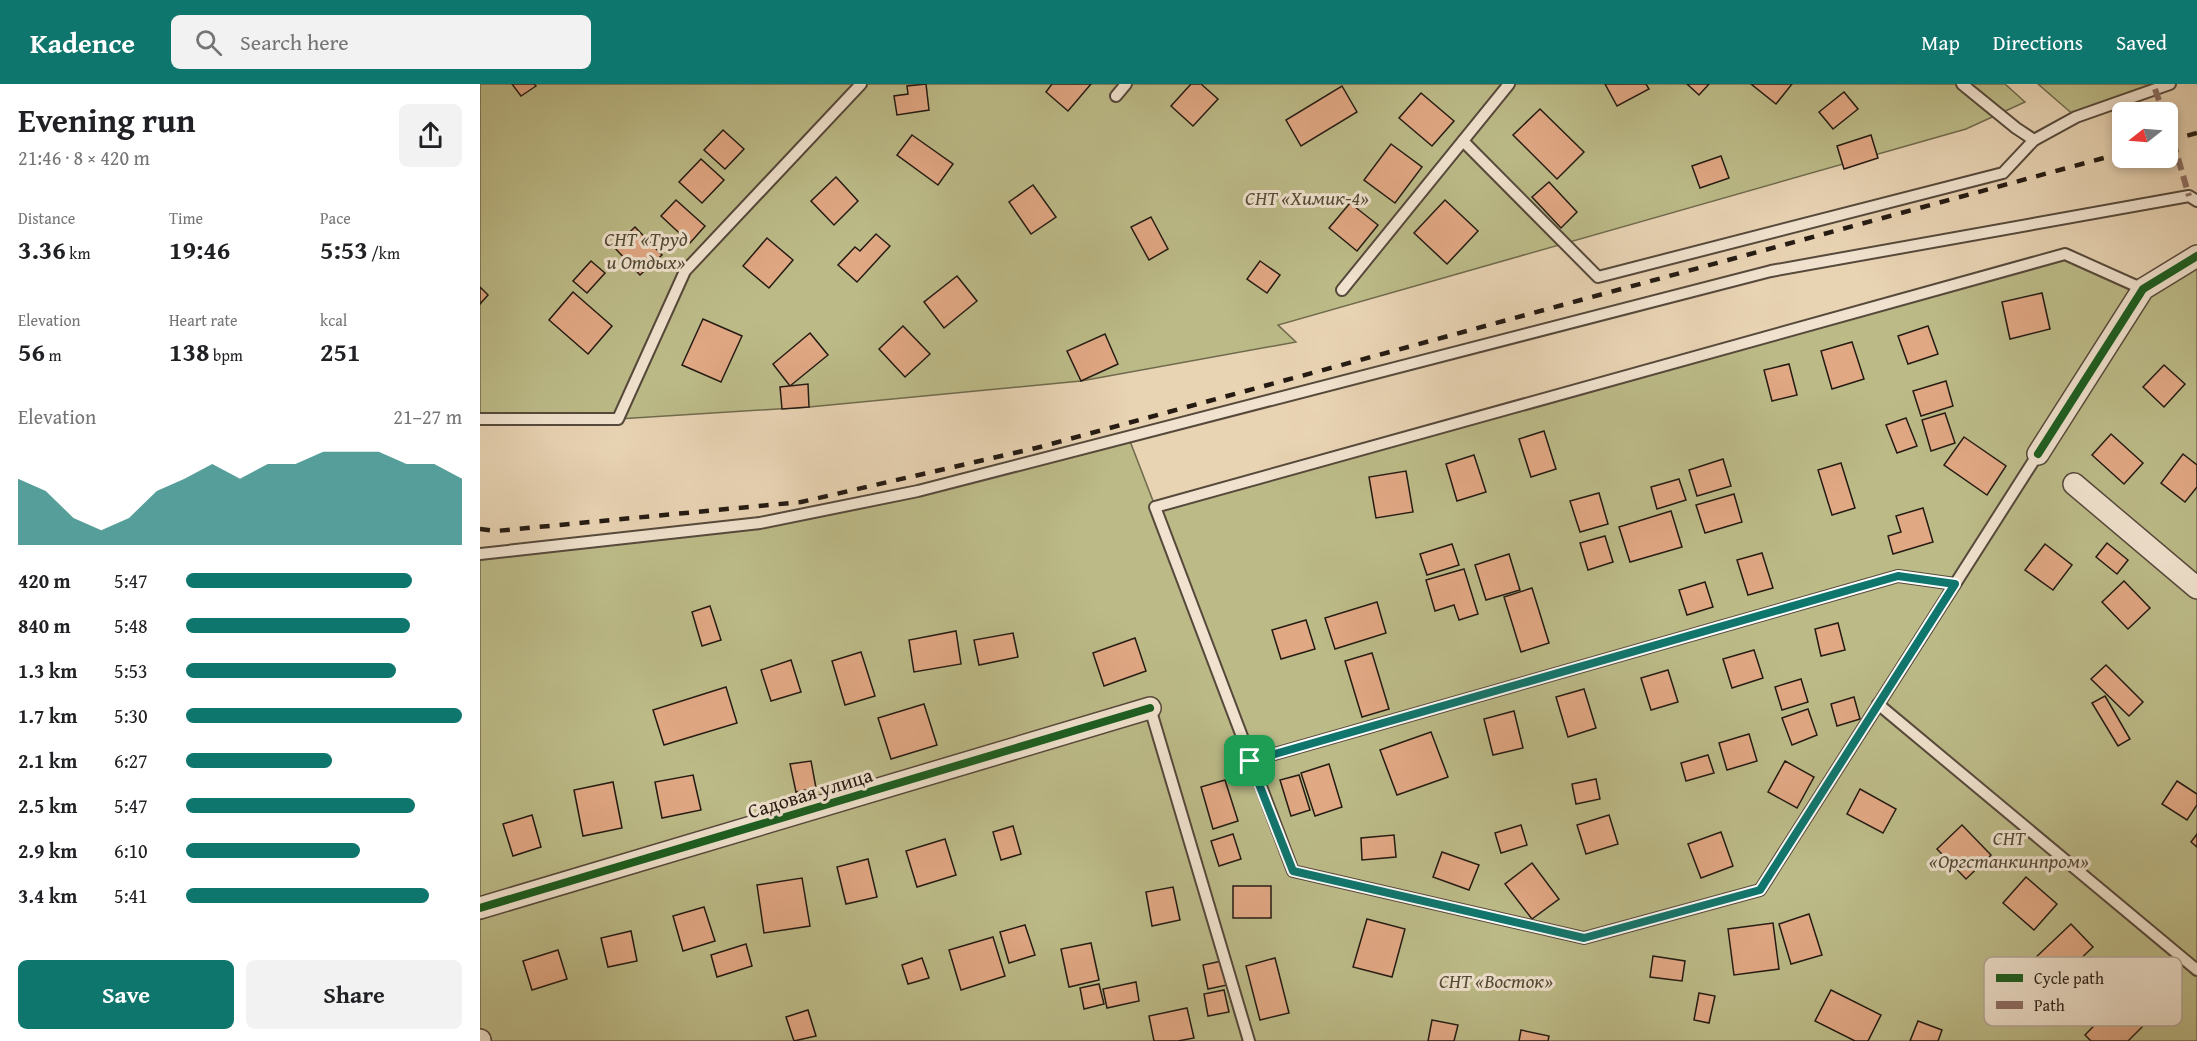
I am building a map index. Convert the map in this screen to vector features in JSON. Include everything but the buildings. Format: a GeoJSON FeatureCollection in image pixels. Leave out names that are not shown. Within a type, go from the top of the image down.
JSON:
{"type":"FeatureCollection","features":[{"type":"Feature","properties":{"kind":"street"},"geometry":{"type":"LineString","coordinates":[[2038,454],[2143,289],[2197,256]]}},
{"type":"Feature","properties":{"kind":"street"},"geometry":{"type":"LineString","coordinates":[[2074,484],[2197,588]]}},
{"type":"Feature","properties":{"kind":"street","name":"Садовая улица"},"geometry":{"type":"LineString","coordinates":[[480,909],[1150,708]]}},
{"type":"Feature","properties":{"kind":"lane"},"geometry":{"type":"LineString","coordinates":[[480,418],[618,419],[685,271],[861,84]]}},
{"type":"Feature","properties":{"kind":"lane"},"geometry":{"type":"LineString","coordinates":[[1116,96],[1126,84]]}},
{"type":"Feature","properties":{"kind":"lane"},"geometry":{"type":"LineString","coordinates":[[1342,290],[1509,84]]}},
{"type":"Feature","properties":{"kind":"lane"},"geometry":{"type":"LineString","coordinates":[[1962,84],[2034,140]]}},
{"type":"Feature","properties":{"kind":"lane"},"geometry":{"type":"LineString","coordinates":[[1463,141],[1598,276],[2003,173],[2034,140],[2076,117],[2170,84]]}},
{"type":"Feature","properties":{"kind":"lane"},"geometry":{"type":"LineString","coordinates":[[480,554],[760,523],[918,491],[1771,271],[2189,196],[2197,201]]}},
{"type":"Feature","properties":{"kind":"lane"},"geometry":{"type":"LineString","coordinates":[[2038,454],[1760,890],[1584,938],[1293,871],[1155,507],[2065,254],[2143,289]]}},
{"type":"Feature","properties":{"kind":"lane"},"geometry":{"type":"LineString","coordinates":[[1250,761],[1898,576],[1955,584]]}},
{"type":"Feature","properties":{"kind":"lane"},"geometry":{"type":"LineString","coordinates":[[1878,704],[2181,957]]}},
{"type":"Feature","properties":{"kind":"lane"},"geometry":{"type":"LineString","coordinates":[[1150,708],[1249,1041]]}},
{"type":"Feature","properties":{"kind":"lane"},"geometry":{"type":"LineString","coordinates":[[2182,957],[2197,970]]}},
{"type":"Feature","properties":{"kind":"green space","name":"СНТ «Труд и Отдых»"},"geometry":{"type":"Polygon","coordinates":[[[480,84],[2005,84],[2025,102],[1966,129],[1278,325],[1296,342],[1081,381],[809,407],[618,419],[480,419],[480,84]]]}},
{"type":"Feature","properties":{"kind":"green space"},"geometry":{"type":"Polygon","coordinates":[[[2038,84],[2172,84],[2120,102],[2112,102],[2112,105],[2076,117],[2038,84]]]}},
{"type":"Feature","properties":{"kind":"green space"},"geometry":{"type":"Polygon","coordinates":[[[2065,254],[2143,289],[2197,256],[2197,1041],[480,1041],[480,554],[760,523],[1128,436],[1155,506],[2065,254]]]}},
{"type":"Feature","properties":{"kind":"railway"},"geometry":{"type":"LineString","coordinates":[[2178,138],[2197,133]]}},
{"type":"Feature","properties":{"kind":"railway"},"geometry":{"type":"LineString","coordinates":[[480,529],[496,531],[801,502],[1036,448],[2112,156]]}},
{"type":"Feature","properties":{"kind":"marked path"},"geometry":{"type":"LineString","coordinates":[[2155,89],[2160,102]]}},
{"type":"Feature","properties":{"kind":"marked path"},"geometry":{"type":"LineString","coordinates":[[2178,158],[2189,196]]}},
{"type":"Feature","properties":{"kind":"cycle path"},"geometry":{"type":"LineString","coordinates":[[2038,454],[2143,289],[2197,256]]}},
{"type":"Feature","properties":{"kind":"cycle path"},"geometry":{"type":"LineString","coordinates":[[480,908],[1150,708]]}},
{"type":"Feature","properties":{"kind":"route"},"geometry":{"type":"LineString","coordinates":[[1898,576],[1955,584],[1760,890],[1584,938],[1293,871],[1250,761],[1898,576]]}},
{"type":"Feature","properties":{"kind":"park label","name":"СНТ «Химик-4»"},"geometry":{"type":"Point","coordinates":[1307,198]}},
{"type":"Feature","properties":{"kind":"park label","name":"СНТ «Оргстанкинпром»"},"geometry":{"type":"Point","coordinates":[2009,850]}},
{"type":"Feature","properties":{"kind":"park label","name":"СНТ «Восток»"},"geometry":{"type":"Point","coordinates":[1496,981]}}]}
